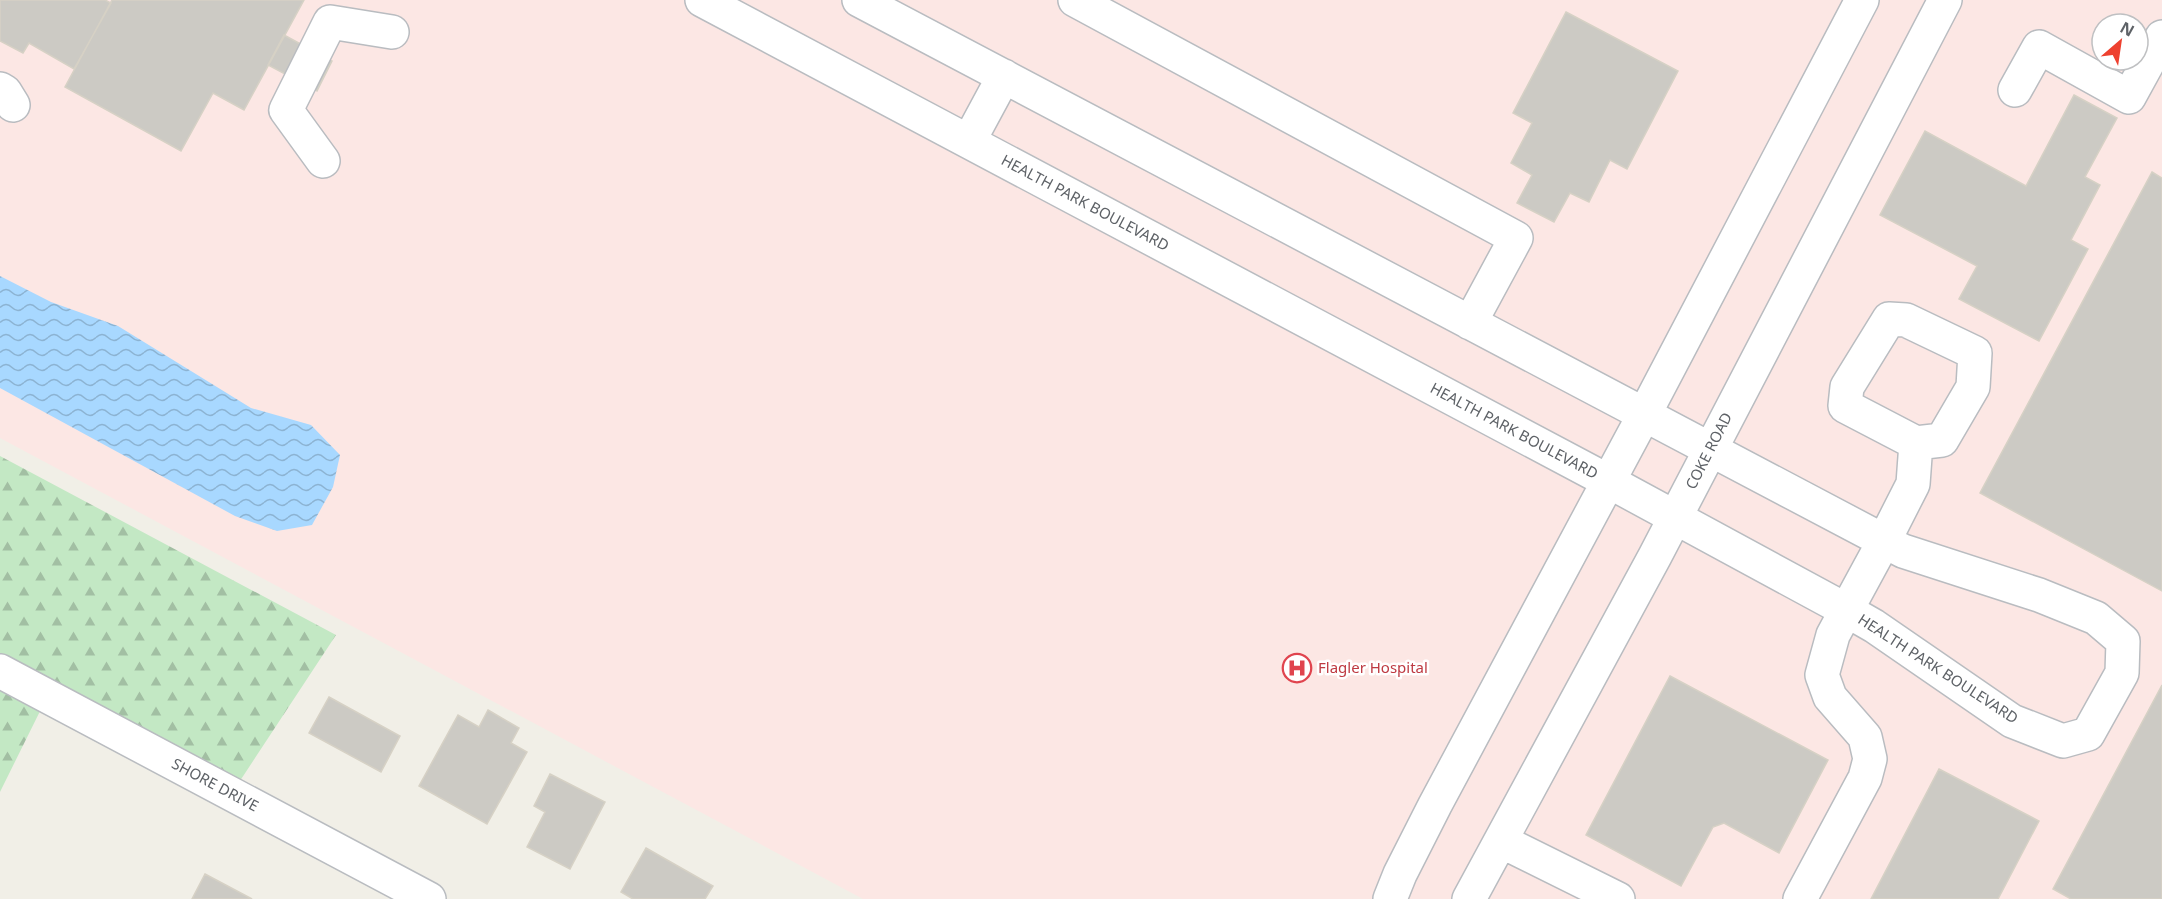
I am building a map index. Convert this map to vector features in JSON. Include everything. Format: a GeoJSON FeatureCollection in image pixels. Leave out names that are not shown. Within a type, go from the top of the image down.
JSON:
{"type":"FeatureCollection","features":[{"type":"Feature","properties":{"kind":"street","name":"HEALTH PARK BOULEVARD"},"geometry":{"type":"LineString","coordinates":[[702,0],[1608,481],[1846,610],[1874,626],[2012,721],[2063,741],[2088,734],[2122,673],[2123,641],[2096,618],[2039,594],[1903,551],[859,0]]}},
{"type":"Feature","properties":{"kind":"street"},"geometry":{"type":"LineString","coordinates":[[1075,0],[1516,238],[1470,323]]}},
{"type":"Feature","properties":{"kind":"street"},"geometry":{"type":"LineString","coordinates":[[1390,899],[1435,805],[1644,415],[1862,0]]}},
{"type":"Feature","properties":{"kind":"street","name":"COKE ROAD"},"geometry":{"type":"LineString","coordinates":[[1469,899],[1675,517],[1945,0]]}},
{"type":"Feature","properties":{"kind":"street"},"geometry":{"type":"LineString","coordinates":[[323,161],[286,110],[330,22],[392,32]]}},
{"type":"Feature","properties":{"kind":"street"},"geometry":{"type":"LineString","coordinates":[[2015,90],[2039,47],[2129,97],[2162,37]]}},
{"type":"Feature","properties":{"kind":"street"},"geometry":{"type":"LineString","coordinates":[[969,141],[1004,76]]}},
{"type":"Feature","properties":{"kind":"street"},"geometry":{"type":"LineString","coordinates":[[1800,899],[1865,778],[1870,759],[1865,736],[1830,697],[1822,675],[1828,645],[1913,484],[1916,443]]}},
{"type":"Feature","properties":{"kind":"street","name":"SHORE DRIVE"},"geometry":{"type":"LineString","coordinates":[[0,671],[429,899]]}},
{"type":"Feature","properties":{"kind":"street"},"geometry":{"type":"LineString","coordinates":[[1501,841],[1618,899]]}},
{"type":"Feature","properties":{"kind":"shaded area","name":"Flagler Hospital"},"geometry":{"type":"Polygon","coordinates":[[[0,0],[2162,0],[2162,899],[863,899],[0,438],[0,0]]]}},
{"type":"Feature","properties":{"kind":"green space"},"geometry":{"type":"Polygon","coordinates":[[[0,456],[336,635],[232,793],[49,693],[0,792],[0,456]]]}},
{"type":"Feature","properties":{"kind":"water"},"geometry":{"type":"Polygon","coordinates":[[[0,276],[51,302],[118,326],[251,408],[311,425],[340,455],[333,487],[312,525],[277,531],[235,516],[0,388],[0,276]]]}},
{"type":"Feature","properties":{"kind":"building"},"geometry":{"type":"Polygon","coordinates":[[[0,0],[105,0],[111,3],[74,69],[29,43],[23,53],[0,41],[0,0]]]}},
{"type":"Feature","properties":{"kind":"building"},"geometry":{"type":"Polygon","coordinates":[[[112,0],[304,0],[244,110],[213,93],[181,151],[65,87],[112,0]]]}},
{"type":"Feature","properties":{"kind":"building"},"geometry":{"type":"Polygon","coordinates":[[[1566,12],[1678,71],[1627,169],[1610,160],[1589,202],[1570,193],[1554,222],[1517,203],[1532,175],[1511,163],[1532,123],[1513,113],[1566,12]]]}},
{"type":"Feature","properties":{"kind":"building"},"geometry":{"type":"Polygon","coordinates":[[[284,35],[332,61],[317,91],[268,65],[284,35]]]}},
{"type":"Feature","properties":{"kind":"building"},"geometry":{"type":"Polygon","coordinates":[[[2074,95],[2117,118],[2085,177],[2100,185],[2071,240],[2088,249],[2039,341],[1959,299],[1977,266],[1880,215],[1925,131],[2026,186],[2074,95]]]}},
{"type":"Feature","properties":{"kind":"building"},"geometry":{"type":"Polygon","coordinates":[[[2152,172],[2162,178],[2162,591],[1980,493],[2152,172]]]}},
{"type":"Feature","properties":{"kind":"building"},"geometry":{"type":"Polygon","coordinates":[[[1670,676],[1828,760],[1779,853],[1724,823],[1713,827],[1681,886],[1586,835],[1670,676]]]}},
{"type":"Feature","properties":{"kind":"building"},"geometry":{"type":"Polygon","coordinates":[[[2162,685],[2162,899],[2071,899],[2053,889],[2162,685]]]}},
{"type":"Feature","properties":{"kind":"building"},"geometry":{"type":"Polygon","coordinates":[[[329,697],[400,736],[381,772],[309,733],[329,697]]]}},
{"type":"Feature","properties":{"kind":"building"},"geometry":{"type":"Polygon","coordinates":[[[488,710],[519,728],[511,743],[527,752],[487,824],[419,786],[458,715],[479,727],[488,710]]]}},
{"type":"Feature","properties":{"kind":"building"},"geometry":{"type":"Polygon","coordinates":[[[1939,769],[2039,821],[1998,899],[1871,899],[1939,769]]]}},
{"type":"Feature","properties":{"kind":"building"},"geometry":{"type":"Polygon","coordinates":[[[550,774],[605,802],[570,869],[527,847],[545,812],[534,806],[550,774]]]}},
{"type":"Feature","properties":{"kind":"building"},"geometry":{"type":"Polygon","coordinates":[[[646,848],[713,886],[705,899],[633,899],[621,892],[646,848]]]}},
{"type":"Feature","properties":{"kind":"building"},"geometry":{"type":"Polygon","coordinates":[[[205,874],[252,899],[192,899],[205,874]]]}},
{"type":"Feature","properties":{"kind":"place","name":"Flagler Hospital"},"geometry":{"type":"Point","coordinates":[1297,668]}}]}
